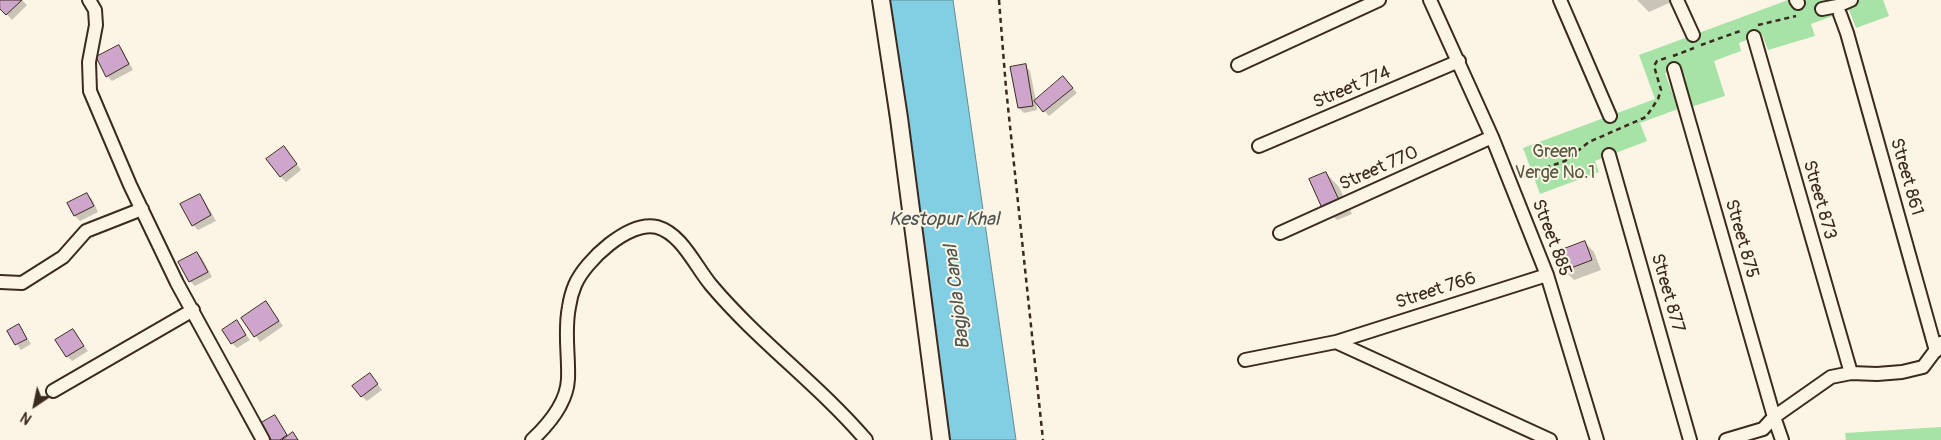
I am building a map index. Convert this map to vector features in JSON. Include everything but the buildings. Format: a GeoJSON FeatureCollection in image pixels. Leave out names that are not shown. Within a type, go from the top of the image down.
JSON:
{"type":"FeatureCollection","features":[{"type":"Feature","properties":{"kind":"street"},"geometry":{"type":"LineString","coordinates":[[89,0],[95,10],[96,25],[89,62],[90,91],[177,283],[263,440]]}},
{"type":"Feature","properties":{"kind":"street"},"geometry":{"type":"LineString","coordinates":[[881,0],[901,128],[941,440]]}},
{"type":"Feature","properties":{"kind":"street"},"geometry":{"type":"LineString","coordinates":[[1238,65],[1379,0]]}},
{"type":"Feature","properties":{"kind":"street","name":"Street 885"},"geometry":{"type":"LineString","coordinates":[[1430,0],[1492,137],[1548,275],[1597,440]]}},
{"type":"Feature","properties":{"kind":"street"},"geometry":{"type":"LineString","coordinates":[[1560,0],[1610,116]]}},
{"type":"Feature","properties":{"kind":"street"},"geometry":{"type":"LineString","coordinates":[[1677,0],[1693,35]]}},
{"type":"Feature","properties":{"kind":"street"},"geometry":{"type":"LineString","coordinates":[[1822,9],[1837,6],[1850,0]]}},
{"type":"Feature","properties":{"kind":"street","name":"Street 861"},"geometry":{"type":"LineString","coordinates":[[1840,14],[1939,347]]}},
{"type":"Feature","properties":{"kind":"street","name":"Street 873"},"geometry":{"type":"LineString","coordinates":[[1751,31],[1851,373]]}},
{"type":"Feature","properties":{"kind":"street","name":"Street 774"},"geometry":{"type":"LineString","coordinates":[[1259,146],[1459,61]]}},
{"type":"Feature","properties":{"kind":"street","name":"Street 875"},"geometry":{"type":"LineString","coordinates":[[1674,69],[1774,418],[1782,440]]}},
{"type":"Feature","properties":{"kind":"street","name":"Street 770"},"geometry":{"type":"LineString","coordinates":[[1280,233],[1492,137]]}},
{"type":"Feature","properties":{"kind":"street","name":"Street 877"},"geometry":{"type":"LineString","coordinates":[[1609,155],[1690,440]]}},
{"type":"Feature","properties":{"kind":"street"},"geometry":{"type":"LineString","coordinates":[[0,282],[22,283],[63,257],[86,230],[142,209]]}},
{"type":"Feature","properties":{"kind":"street"},"geometry":{"type":"LineString","coordinates":[[532,440],[543,430],[563,399],[568,381],[566,327],[569,307],[576,284],[602,251],[621,236],[640,227],[657,227],[672,235],[684,248],[705,278],[744,322],[845,416],[866,440]]}},
{"type":"Feature","properties":{"kind":"street","name":"Street 766"},"geometry":{"type":"LineString","coordinates":[[1245,360],[1336,342],[1548,275]]}},
{"type":"Feature","properties":{"kind":"street"},"geometry":{"type":"LineString","coordinates":[[53,391],[193,310]]}},
{"type":"Feature","properties":{"kind":"street"},"geometry":{"type":"LineString","coordinates":[[1336,342],[1550,440]]}},
{"type":"Feature","properties":{"kind":"street"},"geometry":{"type":"LineString","coordinates":[[1726,440],[1763,429],[1774,418],[1830,377],[1851,373],[1878,374],[1902,372],[1923,366],[1939,347]]}},
{"type":"Feature","properties":{"kind":"path"},"geometry":{"type":"LineString","coordinates":[[999,0],[1006,88],[1043,440]]}},
{"type":"Feature","properties":{"kind":"path"},"geometry":{"type":"LineString","coordinates":[[1510,181],[1565,160],[1589,142],[1646,117],[1658,99],[1661,90],[1654,66],[1658,61],[1822,9]]}},
{"type":"Feature","properties":{"kind":"green space","name":"Green Verge No.1"},"geometry":{"type":"Polygon","coordinates":[[[1788,0],[1883,0],[1889,16],[1856,28],[1849,10],[1811,24],[1815,36],[1768,50],[1762,34],[1739,43],[1741,51],[1714,61],[1725,96],[1691,107],[1679,68],[1665,73],[1678,109],[1640,123],[1647,141],[1595,161],[1599,172],[1540,194],[1523,148],[1655,99],[1639,55],[1788,0]]]}},
{"type":"Feature","properties":{"kind":"green space"},"geometry":{"type":"Polygon","coordinates":[[[1941,427],[1941,440],[1846,440],[1845,433],[1941,427]]]}},
{"type":"Feature","properties":{"kind":"water","name":"Kestopur Khal"},"geometry":{"type":"Polygon","coordinates":[[[873,0],[953,0],[1016,440],[936,440],[873,0]]]}},
{"type":"Feature","properties":{"kind":"water label","name":"Bagjola Canal"},"geometry":{"type":"Point","coordinates":[958,297]}}]}
